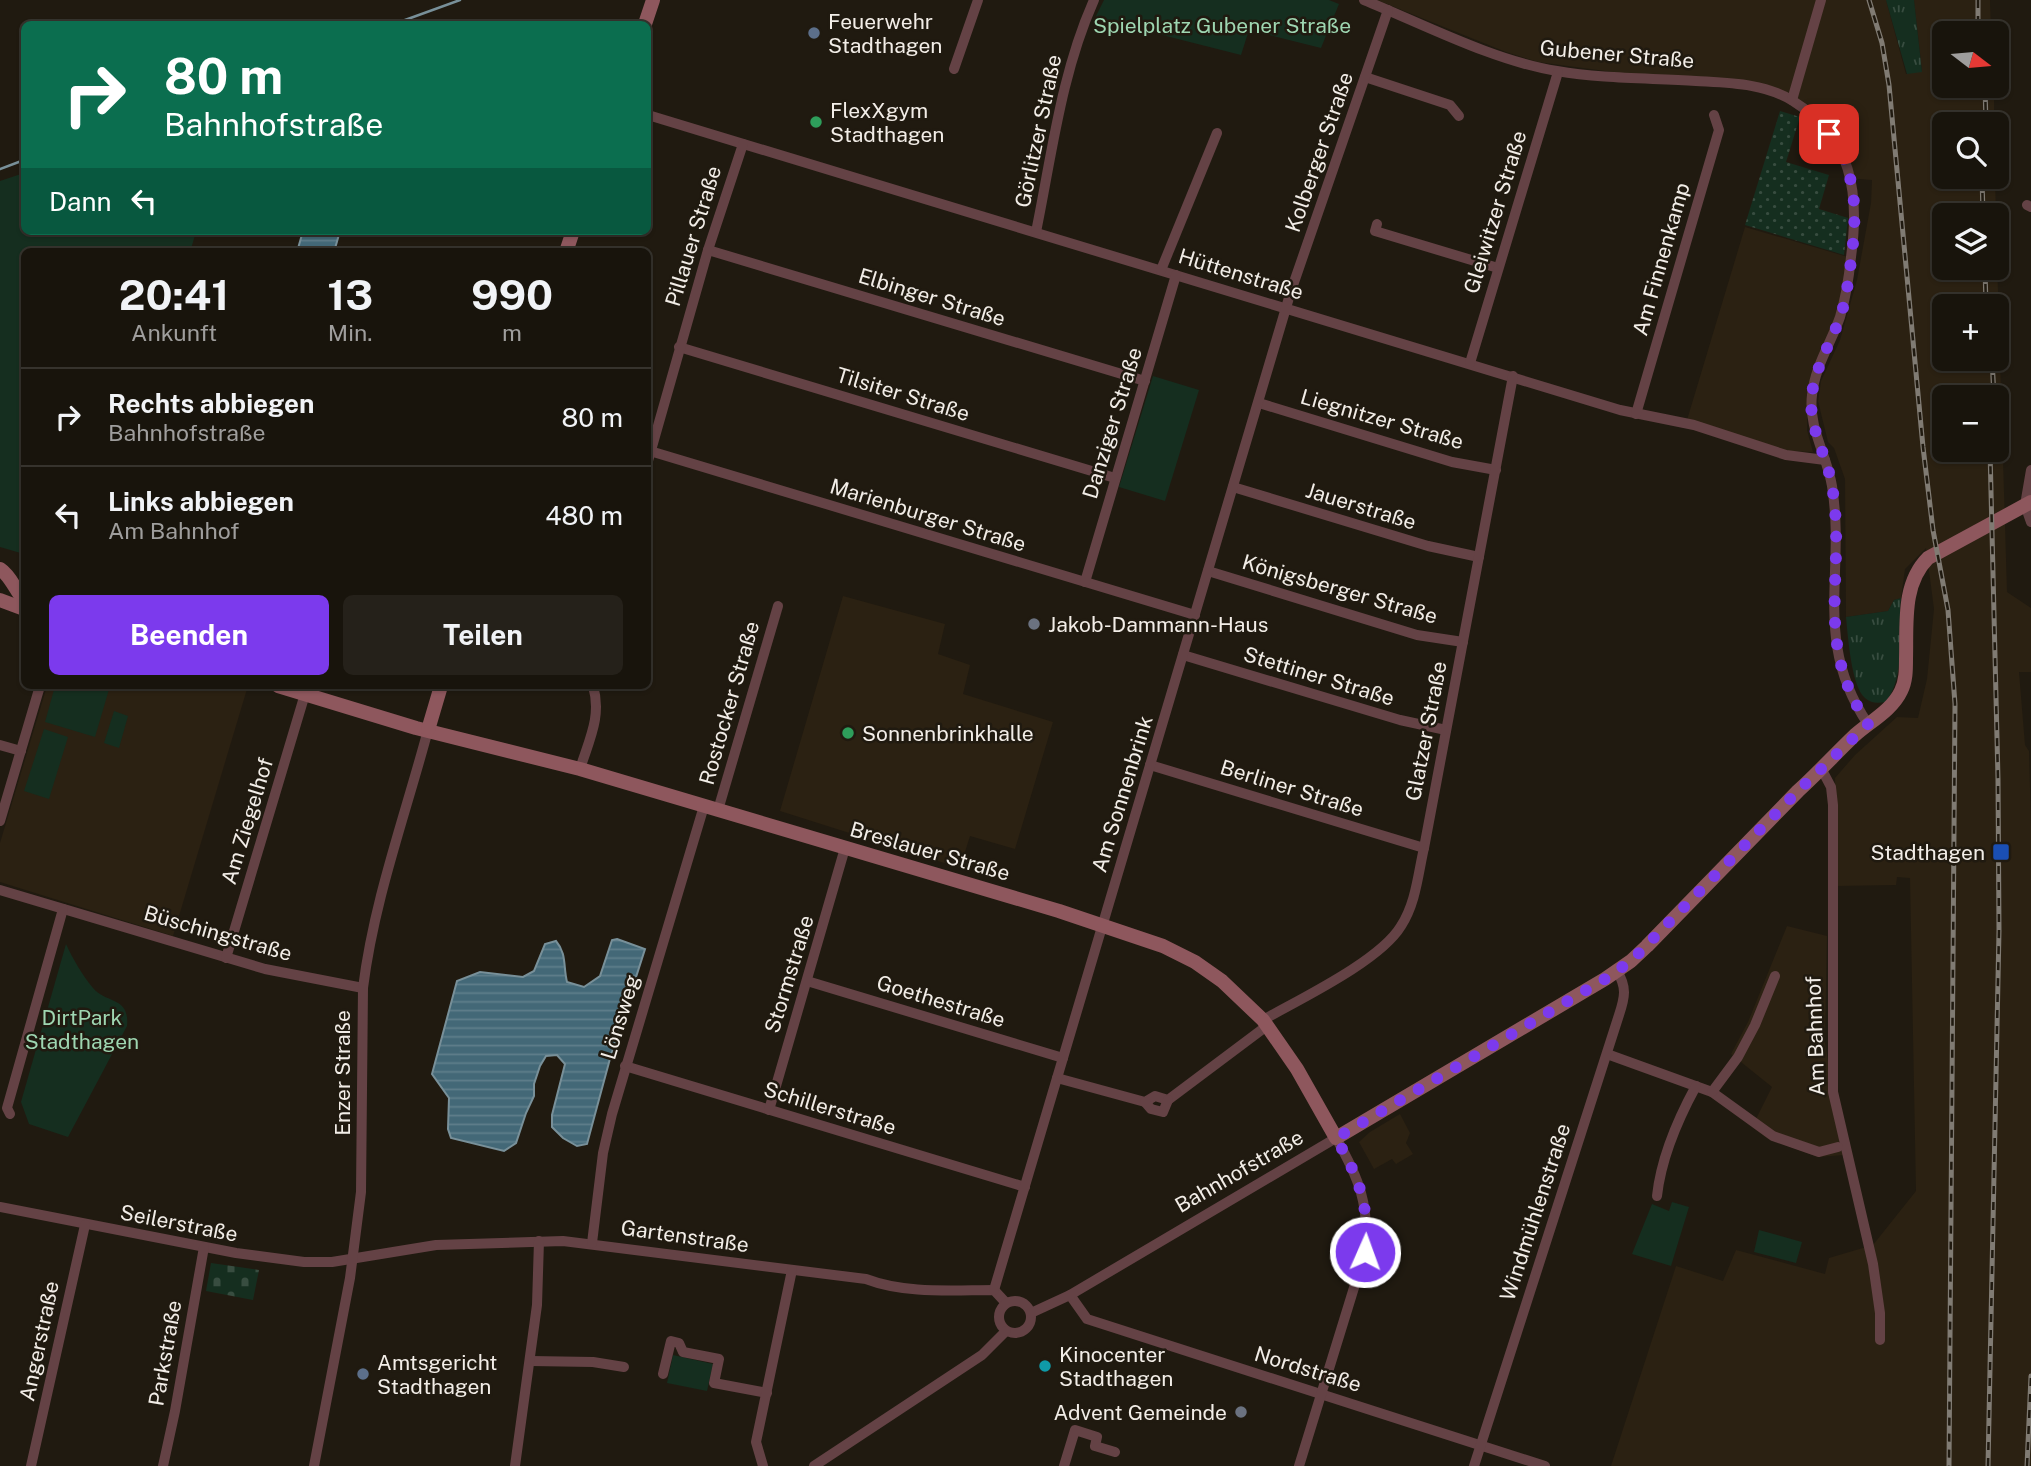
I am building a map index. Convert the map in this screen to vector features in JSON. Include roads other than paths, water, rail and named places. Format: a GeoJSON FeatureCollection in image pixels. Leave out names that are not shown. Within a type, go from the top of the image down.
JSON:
{"type":"FeatureCollection","features":[{"type":"Feature","properties":{"kind":"main road"},"geometry":{"type":"LineString","coordinates":[[646,21],[653,0]]}},
{"type":"Feature","properties":{"kind":"main road","name":"Bahnhofstraße"},"geometry":{"type":"LineString","coordinates":[[1336,1138],[1617,971],[1647,946],[1798,791],[1896,701],[1905,676],[1909,598],[1918,568],[1928,558],[2028,504]]}},
{"type":"Feature","properties":{"kind":"main road"},"geometry":{"type":"LineString","coordinates":[[0,569],[6,573],[21,597]]}},
{"type":"Feature","properties":{"kind":"main road"},"geometry":{"type":"LineString","coordinates":[[11,581],[9,590],[0,599],[21,608]]}},
{"type":"Feature","properties":{"kind":"main road","name":"Breslauer Straße"},"geometry":{"type":"LineString","coordinates":[[288,689],[428,730],[580,769],[1102,925],[1163,946],[1195,962],[1222,981],[1265,1023],[1297,1069],[1336,1138]]}},
{"type":"Feature","properties":{"kind":"main road","name":"Enzer Straße"},"geometry":{"type":"LineString","coordinates":[[428,730],[440,689]]}},
{"type":"Feature","properties":{"kind":"street"},"geometry":{"type":"LineString","coordinates":[[954,69],[978,0]]}},
{"type":"Feature","properties":{"kind":"street","name":"Görlitzer Straße"},"geometry":{"type":"LineString","coordinates":[[1036,232],[1062,96],[1082,29],[1094,0]]}},
{"type":"Feature","properties":{"kind":"street","name":"Gubener Straße"},"geometry":{"type":"LineString","coordinates":[[1364,0],[1503,57],[1558,72],[1734,83],[1763,88],[1792,100]]}},
{"type":"Feature","properties":{"kind":"street"},"geometry":{"type":"LineString","coordinates":[[1821,0],[1792,100],[1815,118],[1839,148],[1852,179],[1856,199],[1854,240],[1845,298],[1838,323],[1820,363],[1812,395],[1811,413],[1832,484],[1835,508],[1835,643],[1847,688],[1868,724]]}},
{"type":"Feature","properties":{"kind":"street","name":"Kolberger Straße"},"geometry":{"type":"LineString","coordinates":[[1287,308],[1388,10]]}},
{"type":"Feature","properties":{"kind":"street","name":"Gleiwitzer Straße"},"geometry":{"type":"LineString","coordinates":[[1470,363],[1558,72]]}},
{"type":"Feature","properties":{"kind":"street"},"geometry":{"type":"LineString","coordinates":[[1365,77],[1450,105],[1460,116]]}},
{"type":"Feature","properties":{"kind":"street","name":"Am Finnenkamp"},"geometry":{"type":"LineString","coordinates":[[1636,414],[1719,130],[1714,115]]}},
{"type":"Feature","properties":{"kind":"street","name":"Hüttenstraße"},"geometry":{"type":"LineString","coordinates":[[651,116],[1636,414],[1694,425],[1786,455],[1825,460]]}},
{"type":"Feature","properties":{"kind":"street"},"geometry":{"type":"LineString","coordinates":[[1161,270],[1217,133]]}},
{"type":"Feature","properties":{"kind":"street","name":"Pillauer Straße"},"geometry":{"type":"LineString","coordinates":[[651,449],[708,250],[743,144]]}},
{"type":"Feature","properties":{"kind":"street"},"geometry":{"type":"LineString","coordinates":[[1377,224],[1375,231],[1498,268]]}},
{"type":"Feature","properties":{"kind":"street","name":"Elbinger Straße"},"geometry":{"type":"LineString","coordinates":[[708,250],[1145,381]]}},
{"type":"Feature","properties":{"kind":"street","name":"Danziger Straße"},"geometry":{"type":"LineString","coordinates":[[1085,582],[1176,275]]}},
{"type":"Feature","properties":{"kind":"street","name":"Am Sonnenbrink"},"geometry":{"type":"LineString","coordinates":[[994,1290],[1287,308]]}},
{"type":"Feature","properties":{"kind":"street","name":"Tilsiter Straße"},"geometry":{"type":"LineString","coordinates":[[679,347],[1115,478]]}},
{"type":"Feature","properties":{"kind":"street","name":"Glatzer Straße"},"geometry":{"type":"LineString","coordinates":[[1058,1077],[1145,1102],[1155,1096],[1168,1100],[1265,1023],[1368,959],[1391,940],[1410,908],[1424,848],[1513,376]]}},
{"type":"Feature","properties":{"kind":"street","name":"Liegnitzer Straße"},"geometry":{"type":"LineString","coordinates":[[1259,403],[1452,462],[1496,470]]}},
{"type":"Feature","properties":{"kind":"street","name":"Marienburger Straße"},"geometry":{"type":"LineString","coordinates":[[651,457],[1195,615]]}},
{"type":"Feature","properties":{"kind":"street"},"geometry":{"type":"LineString","coordinates":[[2031,470],[2028,504],[2031,522]]}},
{"type":"Feature","properties":{"kind":"street","name":"Jauerstraße"},"geometry":{"type":"LineString","coordinates":[[1233,487],[1428,546],[1479,557]]}},
{"type":"Feature","properties":{"kind":"street","name":"Königsberger Straße"},"geometry":{"type":"LineString","coordinates":[[1208,571],[1417,635],[1463,642]]}},
{"type":"Feature","properties":{"kind":"street","name":"Rostocker Straße"},"geometry":{"type":"LineString","coordinates":[[711,808],[778,606]]}},
{"type":"Feature","properties":{"kind":"street","name":"Stettiner Straße"},"geometry":{"type":"LineString","coordinates":[[1183,654],[1400,720],[1446,730]]}},
{"type":"Feature","properties":{"kind":"street"},"geometry":{"type":"LineString","coordinates":[[0,821],[39,689]]}},
{"type":"Feature","properties":{"kind":"street"},"geometry":{"type":"LineString","coordinates":[[580,769],[596,715],[597,702],[594,689]]}},
{"type":"Feature","properties":{"kind":"street","name":"Am Ziegelhof"},"geometry":{"type":"LineString","coordinates":[[226,958],[305,694]]}},
{"type":"Feature","properties":{"kind":"street","name":"Enzer Straße"},"geometry":{"type":"LineString","coordinates":[[314,1466],[353,1259],[362,1161],[363,988],[371,931],[428,730]]}},
{"type":"Feature","properties":{"kind":"street"},"geometry":{"type":"LineString","coordinates":[[0,745],[21,751]]}},
{"type":"Feature","properties":{"kind":"street","name":"Berliner Straße"},"geometry":{"type":"LineString","coordinates":[[1150,765],[1424,848]]}},
{"type":"Feature","properties":{"kind":"street","name":"Am Bahnhof"},"geometry":{"type":"LineString","coordinates":[[1822,770],[1832,791],[1833,813],[1833,1091],[1872,1264],[1881,1340]]}},
{"type":"Feature","properties":{"kind":"street","name":"Lönsweg"},"geometry":{"type":"LineString","coordinates":[[592,1244],[603,1153],[625,1066],[711,808]]}},
{"type":"Feature","properties":{"kind":"street","name":"Stormstraße"},"geometry":{"type":"LineString","coordinates":[[769,1110],[845,848]]}},
{"type":"Feature","properties":{"kind":"street","name":"Büschingstraße"},"geometry":{"type":"LineString","coordinates":[[0,890],[265,969],[363,988]]}},
{"type":"Feature","properties":{"kind":"street"},"geometry":{"type":"LineString","coordinates":[[10,1114],[6,1108],[63,909]]}},
{"type":"Feature","properties":{"kind":"street","name":"Windmühlenstraße"},"geometry":{"type":"LineString","coordinates":[[1474,1466],[1626,993],[1617,971]]}},
{"type":"Feature","properties":{"kind":"street"},"geometry":{"type":"LineString","coordinates":[[1712,1091],[1738,1057],[1755,1025],[1775,976]]}},
{"type":"Feature","properties":{"kind":"street","name":"Goethestraße"},"geometry":{"type":"LineString","coordinates":[[807,981],[1063,1058]]}},
{"type":"Feature","properties":{"kind":"street"},"geometry":{"type":"LineString","coordinates":[[1606,1054],[1712,1091],[1773,1136],[1819,1152],[1838,1147]]}},
{"type":"Feature","properties":{"kind":"street","name":"Schillerstraße"},"geometry":{"type":"LineString","coordinates":[[625,1066],[1025,1187]]}},
{"type":"Feature","properties":{"kind":"street"},"geometry":{"type":"LineString","coordinates":[[1657,1196],[1659,1175],[1686,1104],[1696,1086]]}},
{"type":"Feature","properties":{"kind":"street"},"geometry":{"type":"LineString","coordinates":[[1299,1466],[1361,1273],[1367,1231],[1363,1195],[1356,1174],[1336,1138]]}},
{"type":"Feature","properties":{"kind":"street","name":"Bahnhofstraße"},"geometry":{"type":"LineString","coordinates":[[1031,1313],[1070,1295],[1336,1138]]}},
{"type":"Feature","properties":{"kind":"street","name":"Seilerstraße"},"geometry":{"type":"LineString","coordinates":[[0,1207],[273,1260],[304,1262],[353,1259]]}},
{"type":"Feature","properties":{"kind":"street","name":"Angerstraße"},"geometry":{"type":"LineString","coordinates":[[31,1466],[85,1224]]}},
{"type":"Feature","properties":{"kind":"street"},"geometry":{"type":"LineString","coordinates":[[516,1466],[537,1305],[539,1241]]}},
{"type":"Feature","properties":{"kind":"street","name":"Gartenstraße"},"geometry":{"type":"LineString","coordinates":[[353,1259],[436,1245],[539,1241],[592,1244],[866,1279],[879,1284],[913,1288],[994,1290]]}},
{"type":"Feature","properties":{"kind":"street","name":"Parkstraße"},"geometry":{"type":"LineString","coordinates":[[163,1466],[204,1247]]}},
{"type":"Feature","properties":{"kind":"street"},"geometry":{"type":"LineString","coordinates":[[763,1466],[756,1443],[792,1270]]}},
{"type":"Feature","properties":{"kind":"street"},"geometry":{"type":"LineString","coordinates":[[994,1290],[1006,1303]]}},
{"type":"Feature","properties":{"kind":"street","name":"Nordstraße"},"geometry":{"type":"LineString","coordinates":[[1070,1295],[1087,1319],[1545,1466]]}},
{"type":"Feature","properties":{"kind":"street"},"geometry":{"type":"LineString","coordinates":[[1021,1301],[1031,1313],[1026,1328],[1017,1333],[1006,1331],[998,1317],[1006,1303],[1021,1301]]}},
{"type":"Feature","properties":{"kind":"street"},"geometry":{"type":"LineString","coordinates":[[814,1466],[982,1355],[1006,1331]]}},
{"type":"Feature","properties":{"kind":"street"},"geometry":{"type":"LineString","coordinates":[[663,1374],[671,1342],[679,1343],[683,1352],[719,1359],[715,1383],[767,1393]]}},
{"type":"Feature","properties":{"kind":"street"},"geometry":{"type":"LineString","coordinates":[[530,1360],[593,1362],[624,1367]]}},
{"type":"Feature","properties":{"kind":"street"},"geometry":{"type":"LineString","coordinates":[[1064,1466],[1075,1430],[1097,1437],[1095,1446],[1115,1452]]}},
{"type":"Feature","properties":{"kind":"water"},"geometry":{"type":"Polygon","coordinates":[[[302,235],[339,235],[335,248],[298,248],[302,235]]]}},
{"type":"Feature","properties":{"kind":"water"},"geometry":{"type":"Polygon","coordinates":[[[617,939],[645,949],[611,1055],[587,1144],[577,1146],[563,1138],[552,1127],[552,1115],[565,1064],[557,1055],[546,1056],[540,1066],[534,1084],[534,1096],[516,1143],[504,1151],[451,1138],[448,1129],[449,1098],[432,1074],[457,981],[480,972],[523,977],[534,971],[545,944],[556,941],[563,955],[567,982],[584,987],[600,976],[612,940],[617,939]]]}},
{"type":"Feature","properties":{"kind":"waterway"},"geometry":{"type":"LineString","coordinates":[[402,21],[460,0]]}},
{"type":"Feature","properties":{"kind":"waterway"},"geometry":{"type":"LineString","coordinates":[[0,169],[21,161]]}},
{"type":"Feature","properties":{"kind":"railway"},"geometry":{"type":"LineString","coordinates":[[1869,0],[1882,43],[1889,85],[1923,447],[1933,530],[1948,610],[1955,704],[1949,1466]]}},
{"type":"Feature","properties":{"kind":"railway"},"geometry":{"type":"LineString","coordinates":[[1978,0],[1978,21]]}},
{"type":"Feature","properties":{"kind":"railway"},"geometry":{"type":"LineString","coordinates":[[1985,98],[1986,112]]}},
{"type":"Feature","properties":{"kind":"railway"},"geometry":{"type":"LineString","coordinates":[[1982,189],[1983,203]]}},
{"type":"Feature","properties":{"kind":"railway"},"geometry":{"type":"LineString","coordinates":[[1985,280],[1986,294]]}},
{"type":"Feature","properties":{"kind":"railway"},"geometry":{"type":"LineString","coordinates":[[1993,371],[1993,385]]}},
{"type":"Feature","properties":{"kind":"railway"},"geometry":{"type":"LineString","coordinates":[[1988,1466],[1999,931],[1990,462]]}},
{"type":"Feature","properties":{"kind":"railway"},"geometry":{"type":"LineString","coordinates":[[2027,1466],[2031,1376]]}},
{"type":"Feature","properties":{"kind":"place","name":"Feuerwehr Stadthagen"},"geometry":{"type":"Point","coordinates":[814,33]}},
{"type":"Feature","properties":{"kind":"place","name":"FlexXgym Stadthagen"},"geometry":{"type":"Point","coordinates":[816,122]}},
{"type":"Feature","properties":{"kind":"place","name":"Jakob-Dammann-Haus"},"geometry":{"type":"Point","coordinates":[1034,624]}},
{"type":"Feature","properties":{"kind":"place","name":"Sonnenbrinkhalle"},"geometry":{"type":"Point","coordinates":[848,733]}},
{"type":"Feature","properties":{"kind":"place","name":"Stadthagen"},"geometry":{"type":"Point","coordinates":[2001,852]}},
{"type":"Feature","properties":{"kind":"place","name":"Kinocenter Stadthagen"},"geometry":{"type":"Point","coordinates":[1045,1366]}},
{"type":"Feature","properties":{"kind":"place","name":"Amtsgericht Stadthagen"},"geometry":{"type":"Point","coordinates":[363,1374]}},
{"type":"Feature","properties":{"kind":"place","name":"Advent Gemeinde"},"geometry":{"type":"Point","coordinates":[1241,1412]}},
{"type":"Feature","properties":{"kind":"park label","name":"Spielplatz Gubener Straße"},"geometry":{"type":"Point","coordinates":[1222,25]}},
{"type":"Feature","properties":{"kind":"park label","name":"DirtPark Stadthagen"},"geometry":{"type":"Point","coordinates":[82,1029]}}]}
